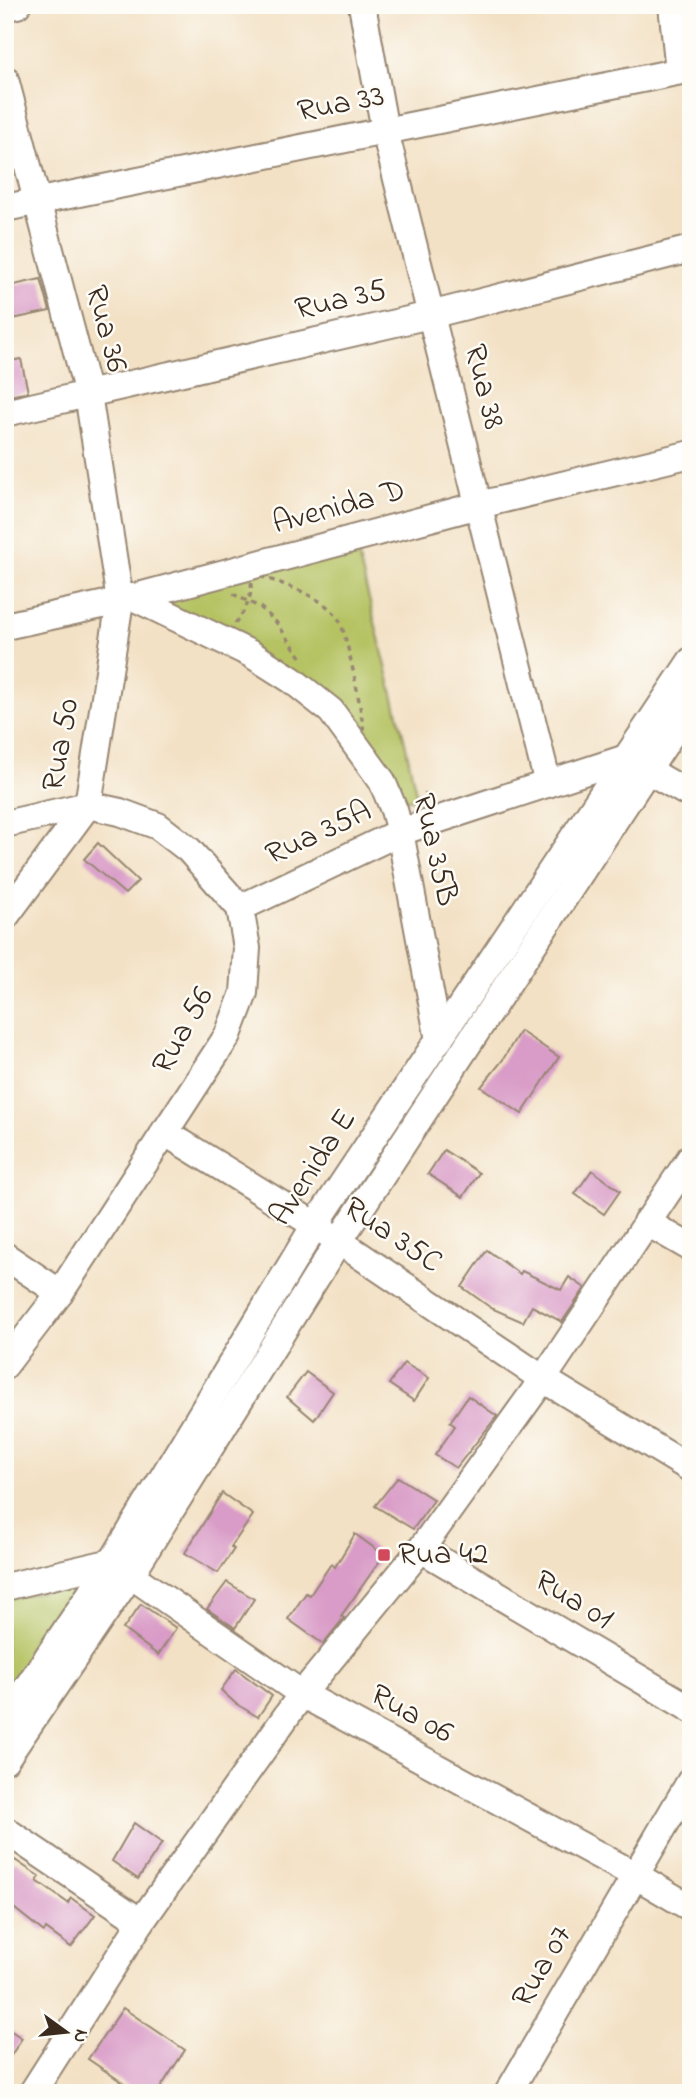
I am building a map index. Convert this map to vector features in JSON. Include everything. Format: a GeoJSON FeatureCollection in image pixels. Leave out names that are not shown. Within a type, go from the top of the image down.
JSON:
{"type":"FeatureCollection","features":[{"type":"Feature","properties":{"kind":"street"},"geometry":{"type":"LineString","coordinates":[[5,8],[17,5]]}},
{"type":"Feature","properties":{"kind":"street","name":"Rua 38"},"geometry":{"type":"LineString","coordinates":[[362,5],[385,131],[548,785]]}},
{"type":"Feature","properties":{"kind":"street"},"geometry":{"type":"LineString","coordinates":[[672,5],[685,70]]}},
{"type":"Feature","properties":{"kind":"street","name":"Rua 33"},"geometry":{"type":"LineString","coordinates":[[5,208],[685,70]]}},
{"type":"Feature","properties":{"kind":"street","name":"Rua 36"},"geometry":{"type":"LineString","coordinates":[[5,79],[88,394],[126,599]]}},
{"type":"Feature","properties":{"kind":"street","name":"Rua 35"},"geometry":{"type":"LineString","coordinates":[[5,413],[430,315],[691,249]]}},
{"type":"Feature","properties":{"kind":"street","name":"Avenida D"},"geometry":{"type":"LineString","coordinates":[[5,626],[126,599],[479,505],[691,454]]}},
{"type":"Feature","properties":{"kind":"street","name":"Rua 50"},"geometry":{"type":"LineString","coordinates":[[5,917],[88,806],[126,599]]}},
{"type":"Feature","properties":{"kind":"street","name":"Rua 35B"},"geometry":{"type":"LineString","coordinates":[[126,599],[251,654],[292,680],[331,711],[382,781],[400,832],[439,1040]]}},
{"type":"Feature","properties":{"kind":"street","name":"Avenida E"},"geometry":{"type":"LineString","coordinates":[[5,1760],[121,1568],[315,1225],[691,661]]}},
{"type":"Feature","properties":{"kind":"street","name":"Avenida E"},"geometry":{"type":"LineString","coordinates":[[5,1720],[121,1568],[691,705]]}},
{"type":"Feature","properties":{"kind":"street"},"geometry":{"type":"LineString","coordinates":[[626,758],[691,795]]}},
{"type":"Feature","properties":{"kind":"street","name":"Rua 35A"},"geometry":{"type":"LineString","coordinates":[[240,908],[400,832],[626,758]]}},
{"type":"Feature","properties":{"kind":"street"},"geometry":{"type":"LineString","coordinates":[[5,824],[88,806],[120,812],[158,826],[189,850],[240,908]]}},
{"type":"Feature","properties":{"kind":"street","name":"Rua 56"},"geometry":{"type":"LineString","coordinates":[[5,1365],[60,1293],[228,1035],[244,993],[247,948],[240,908]]}},
{"type":"Feature","properties":{"kind":"street","name":"Rua 35C"},"geometry":{"type":"LineString","coordinates":[[164,1132],[315,1225],[543,1379],[691,1469]]}},
{"type":"Feature","properties":{"kind":"street"},"geometry":{"type":"LineString","coordinates":[[32,2093],[141,1923],[302,1694],[421,1549],[543,1379],[691,1157]]}},
{"type":"Feature","properties":{"kind":"street"},"geometry":{"type":"LineString","coordinates":[[646,1222],[691,1248]]}},
{"type":"Feature","properties":{"kind":"street"},"geometry":{"type":"LineString","coordinates":[[5,1256],[60,1293]]}},
{"type":"Feature","properties":{"kind":"street","name":"Rua 01"},"geometry":{"type":"LineString","coordinates":[[421,1549],[691,1709]]}},
{"type":"Feature","properties":{"kind":"street"},"geometry":{"type":"LineString","coordinates":[[5,1587],[121,1568]]}},
{"type":"Feature","properties":{"kind":"street","name":"Rua 06"},"geometry":{"type":"LineString","coordinates":[[121,1568],[302,1694],[691,1908]]}},
{"type":"Feature","properties":{"kind":"street","name":"Rua 07"},"geometry":{"type":"LineString","coordinates":[[508,2093],[691,1780]]}},
{"type":"Feature","properties":{"kind":"street"},"geometry":{"type":"LineString","coordinates":[[5,1830],[141,1923]]}},
{"type":"Feature","properties":{"kind":"path"},"geometry":{"type":"LineString","coordinates":[[251,573],[300,591],[323,605],[337,618],[354,677],[364,735],[349,714],[311,680],[301,655],[276,622],[250,601],[253,584],[251,573]]}},
{"type":"Feature","properties":{"kind":"green space"},"geometry":{"type":"Polygon","coordinates":[[[357,551],[417,798],[402,800],[339,707],[163,608],[161,595],[357,551]]]}},
{"type":"Feature","properties":{"kind":"green space"},"geometry":{"type":"Polygon","coordinates":[[[81,1584],[5,1700],[5,1599],[81,1584]]]}},
{"type":"Feature","properties":{"kind":"building"},"geometry":{"type":"Polygon","coordinates":[[[41,279],[50,311],[8,320],[5,287],[41,279]]]}},
{"type":"Feature","properties":{"kind":"building"},"geometry":{"type":"Polygon","coordinates":[[[21,359],[28,392],[5,397],[5,362],[21,359]]]}},
{"type":"Feature","properties":{"kind":"building"},"geometry":{"type":"Polygon","coordinates":[[[98,843],[138,881],[125,894],[84,859],[98,843]]]}},
{"type":"Feature","properties":{"kind":"building"},"geometry":{"type":"Polygon","coordinates":[[[520,1031],[559,1057],[522,1114],[481,1087],[502,1061],[520,1031]]]}},
{"type":"Feature","properties":{"kind":"building"},"geometry":{"type":"Polygon","coordinates":[[[444,1150],[479,1173],[463,1197],[428,1174],[444,1150]]]}},
{"type":"Feature","properties":{"kind":"building"},"geometry":{"type":"Polygon","coordinates":[[[592,1170],[620,1191],[604,1214],[575,1194],[592,1170]]]}},
{"type":"Feature","properties":{"kind":"building"},"geometry":{"type":"Polygon","coordinates":[[[487,1250],[520,1274],[522,1271],[561,1290],[569,1277],[585,1288],[562,1322],[532,1306],[523,1322],[491,1308],[462,1287],[487,1250]]]}},
{"type":"Feature","properties":{"kind":"building"},"geometry":{"type":"Polygon","coordinates":[[[404,1363],[429,1378],[414,1401],[389,1384],[404,1363]]]}},
{"type":"Feature","properties":{"kind":"building"},"geometry":{"type":"Polygon","coordinates":[[[306,1372],[333,1392],[314,1420],[287,1397],[306,1372]]]}},
{"type":"Feature","properties":{"kind":"building"},"geometry":{"type":"Polygon","coordinates":[[[468,1396],[497,1416],[456,1468],[435,1455],[455,1426],[450,1422],[468,1396]]]}},
{"type":"Feature","properties":{"kind":"building"},"geometry":{"type":"Polygon","coordinates":[[[398,1477],[434,1500],[413,1529],[375,1506],[398,1477]]]}},
{"type":"Feature","properties":{"kind":"building"},"geometry":{"type":"Polygon","coordinates":[[[222,1493],[253,1515],[231,1547],[234,1549],[218,1573],[185,1553],[222,1493]]]}},
{"type":"Feature","properties":{"kind":"building"},"geometry":{"type":"Polygon","coordinates":[[[355,1534],[384,1555],[341,1616],[344,1618],[323,1644],[288,1619],[306,1593],[310,1595],[331,1564],[335,1567],[355,1534]]]}},
{"type":"Feature","properties":{"kind":"building"},"geometry":{"type":"Polygon","coordinates":[[[227,1582],[254,1599],[235,1628],[207,1609],[227,1582]]]}},
{"type":"Feature","properties":{"kind":"building"},"geometry":{"type":"Polygon","coordinates":[[[141,1604],[176,1628],[158,1655],[123,1629],[141,1604]]]}},
{"type":"Feature","properties":{"kind":"building"},"geometry":{"type":"Polygon","coordinates":[[[236,1669],[272,1696],[258,1717],[235,1703],[221,1690],[236,1669]]]}},
{"type":"Feature","properties":{"kind":"building"},"geometry":{"type":"Polygon","coordinates":[[[134,1823],[162,1843],[138,1879],[112,1861],[134,1823]]]}},
{"type":"Feature","properties":{"kind":"building"},"geometry":{"type":"Polygon","coordinates":[[[15,1860],[40,1877],[37,1881],[68,1903],[71,1898],[95,1915],[71,1947],[46,1929],[44,1932],[5,1901],[5,1874],[15,1860]]]}},
{"type":"Feature","properties":{"kind":"building"},"geometry":{"type":"Polygon","coordinates":[[[123,2008],[185,2050],[157,2093],[138,2093],[88,2059],[123,2008]]]}},
{"type":"Feature","properties":{"kind":"building"},"geometry":{"type":"Polygon","coordinates":[[[5,2027],[22,2038],[5,2065],[5,2027]]]}},
{"type":"Feature","properties":{"kind":"place","name":"Rua 42"},"geometry":{"type":"Point","coordinates":[384,1555]}}]}
